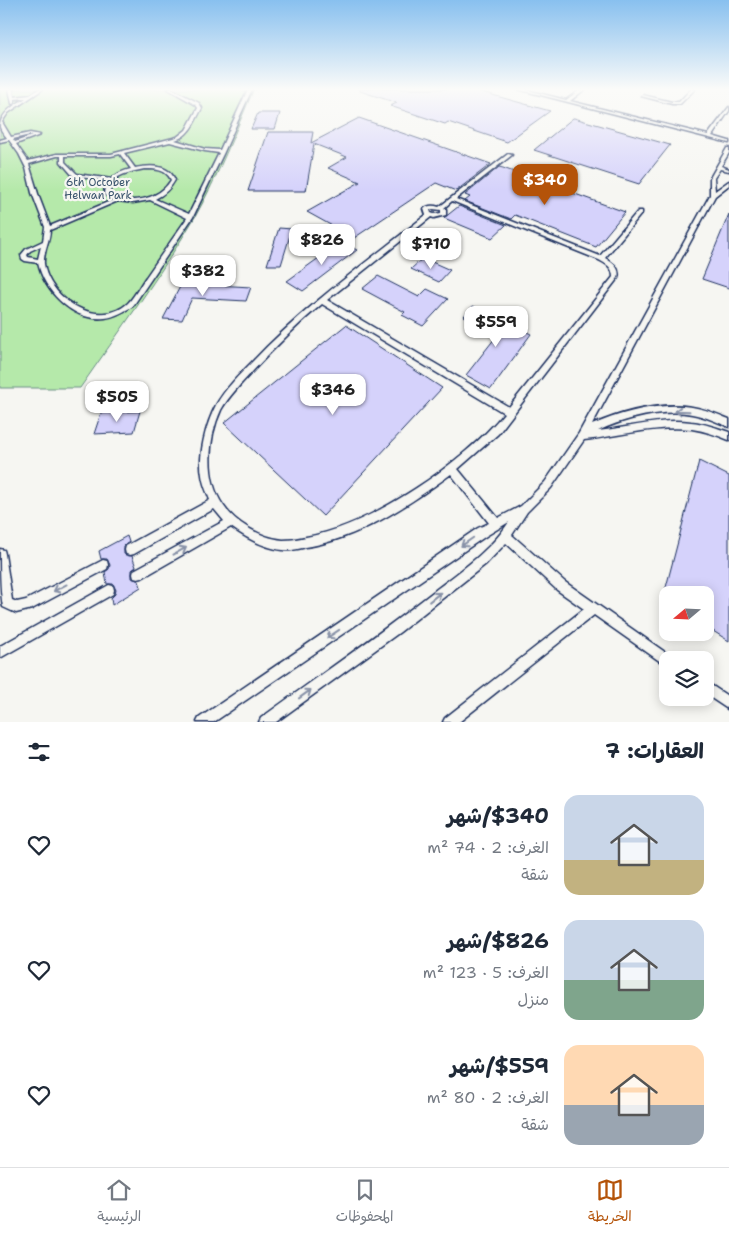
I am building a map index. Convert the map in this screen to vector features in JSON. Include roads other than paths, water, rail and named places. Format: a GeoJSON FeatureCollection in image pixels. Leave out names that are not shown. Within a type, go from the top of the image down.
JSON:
{"type":"FeatureCollection","features":[{"type":"Feature","properties":{"kind":"lane"},"geometry":{"type":"LineString","coordinates":[[0,123],[27,163],[35,196],[48,229],[41,261],[44,274],[51,287],[62,299],[88,315],[102,316],[117,312],[131,304],[190,217],[235,123]]}},
{"type":"Feature","properties":{"kind":"lane"},"geometry":{"type":"LineString","coordinates":[[27,163],[63,155],[101,157],[172,141],[188,130],[192,123]]}},
{"type":"Feature","properties":{"kind":"lane"},"geometry":{"type":"LineString","coordinates":[[653,123],[729,142]]}},
{"type":"Feature","properties":{"kind":"lane"},"geometry":{"type":"LineString","coordinates":[[709,137],[719,123]]}},
{"type":"Feature","properties":{"kind":"lane"},"geometry":{"type":"LineString","coordinates":[[0,141],[13,141]]}},
{"type":"Feature","properties":{"kind":"lane"},"geometry":{"type":"LineString","coordinates":[[172,141],[205,150],[222,152]]}},
{"type":"Feature","properties":{"kind":"lane"},"geometry":{"type":"LineString","coordinates":[[265,722],[396,628],[482,560],[506,536],[524,509],[548,485],[582,436],[712,194],[712,178],[729,149]]}},
{"type":"Feature","properties":{"kind":"lane"},"geometry":{"type":"LineString","coordinates":[[121,153],[134,170]]}},
{"type":"Feature","properties":{"kind":"lane"},"geometry":{"type":"LineString","coordinates":[[452,199],[601,259],[614,267],[617,272],[616,277],[495,431],[476,450],[415,494],[372,518],[324,540],[289,545],[257,538],[231,522],[215,503],[206,474],[212,425],[219,408],[229,392],[292,326],[430,215],[427,209],[432,207],[440,208],[510,154]]}},
{"type":"Feature","properties":{"kind":"lane"},"geometry":{"type":"LineString","coordinates":[[48,229],[116,200],[132,201],[150,198],[167,190],[172,185],[172,175],[162,169],[134,170],[111,180],[75,175],[63,162],[63,155]]}},
{"type":"Feature","properties":{"kind":"lane"},"geometry":{"type":"LineString","coordinates":[[718,167],[729,170]]}},
{"type":"Feature","properties":{"kind":"lane"},"geometry":{"type":"LineString","coordinates":[[111,180],[106,189],[107,194],[116,200]]}},
{"type":"Feature","properties":{"kind":"lane"},"geometry":{"type":"LineString","coordinates":[[712,194],[729,184]]}},
{"type":"Feature","properties":{"kind":"lane"},"geometry":{"type":"LineString","coordinates":[[720,191],[729,193]]}},
{"type":"Feature","properties":{"kind":"lane"},"geometry":{"type":"LineString","coordinates":[[150,198],[190,217]]}},
{"type":"Feature","properties":{"kind":"lane"},"geometry":{"type":"LineString","coordinates":[[601,259],[640,212]]}},
{"type":"Feature","properties":{"kind":"lane"},"geometry":{"type":"LineString","coordinates":[[41,261],[25,258],[24,255],[28,250],[44,242]]}},
{"type":"Feature","properties":{"kind":"lane"},"geometry":{"type":"LineString","coordinates":[[323,301],[510,412]]}},
{"type":"Feature","properties":{"kind":"lane"},"geometry":{"type":"LineString","coordinates":[[582,436],[597,426],[616,419],[665,410],[689,410],[729,423]]}},
{"type":"Feature","properties":{"kind":"lane"},"geometry":{"type":"LineString","coordinates":[[582,436],[604,435],[670,424],[692,424],[716,430],[729,436]]}},
{"type":"Feature","properties":{"kind":"lane"},"geometry":{"type":"LineString","coordinates":[[452,468],[496,523]]}},
{"type":"Feature","properties":{"kind":"lane"},"geometry":{"type":"LineString","coordinates":[[130,550],[215,503]]}},
{"type":"Feature","properties":{"kind":"lane"},"geometry":{"type":"LineString","coordinates":[[204,722],[496,523],[524,509]]}},
{"type":"Feature","properties":{"kind":"lane"},"geometry":{"type":"LineString","coordinates":[[138,574],[231,522]]}},
{"type":"Feature","properties":{"kind":"lane"},"geometry":{"type":"LineString","coordinates":[[506,536],[561,586],[659,655]]}},
{"type":"Feature","properties":{"kind":"lane"},"geometry":{"type":"LineString","coordinates":[[0,554],[7,604],[16,608],[28,605],[103,565]]}},
{"type":"Feature","properties":{"kind":"lane"},"geometry":{"type":"LineString","coordinates":[[0,652],[109,590]]}},
{"type":"Feature","properties":{"kind":"lane"},"geometry":{"type":"LineString","coordinates":[[449,722],[593,609]]}},
{"type":"Feature","properties":{"kind":"lane"},"geometry":{"type":"LineString","coordinates":[[714,693],[729,704]]}},
{"type":"Feature","properties":{"kind":"park label","name":"6th October Helwan Park"},"geometry":{"type":"Point","coordinates":[98,188]}}]}
